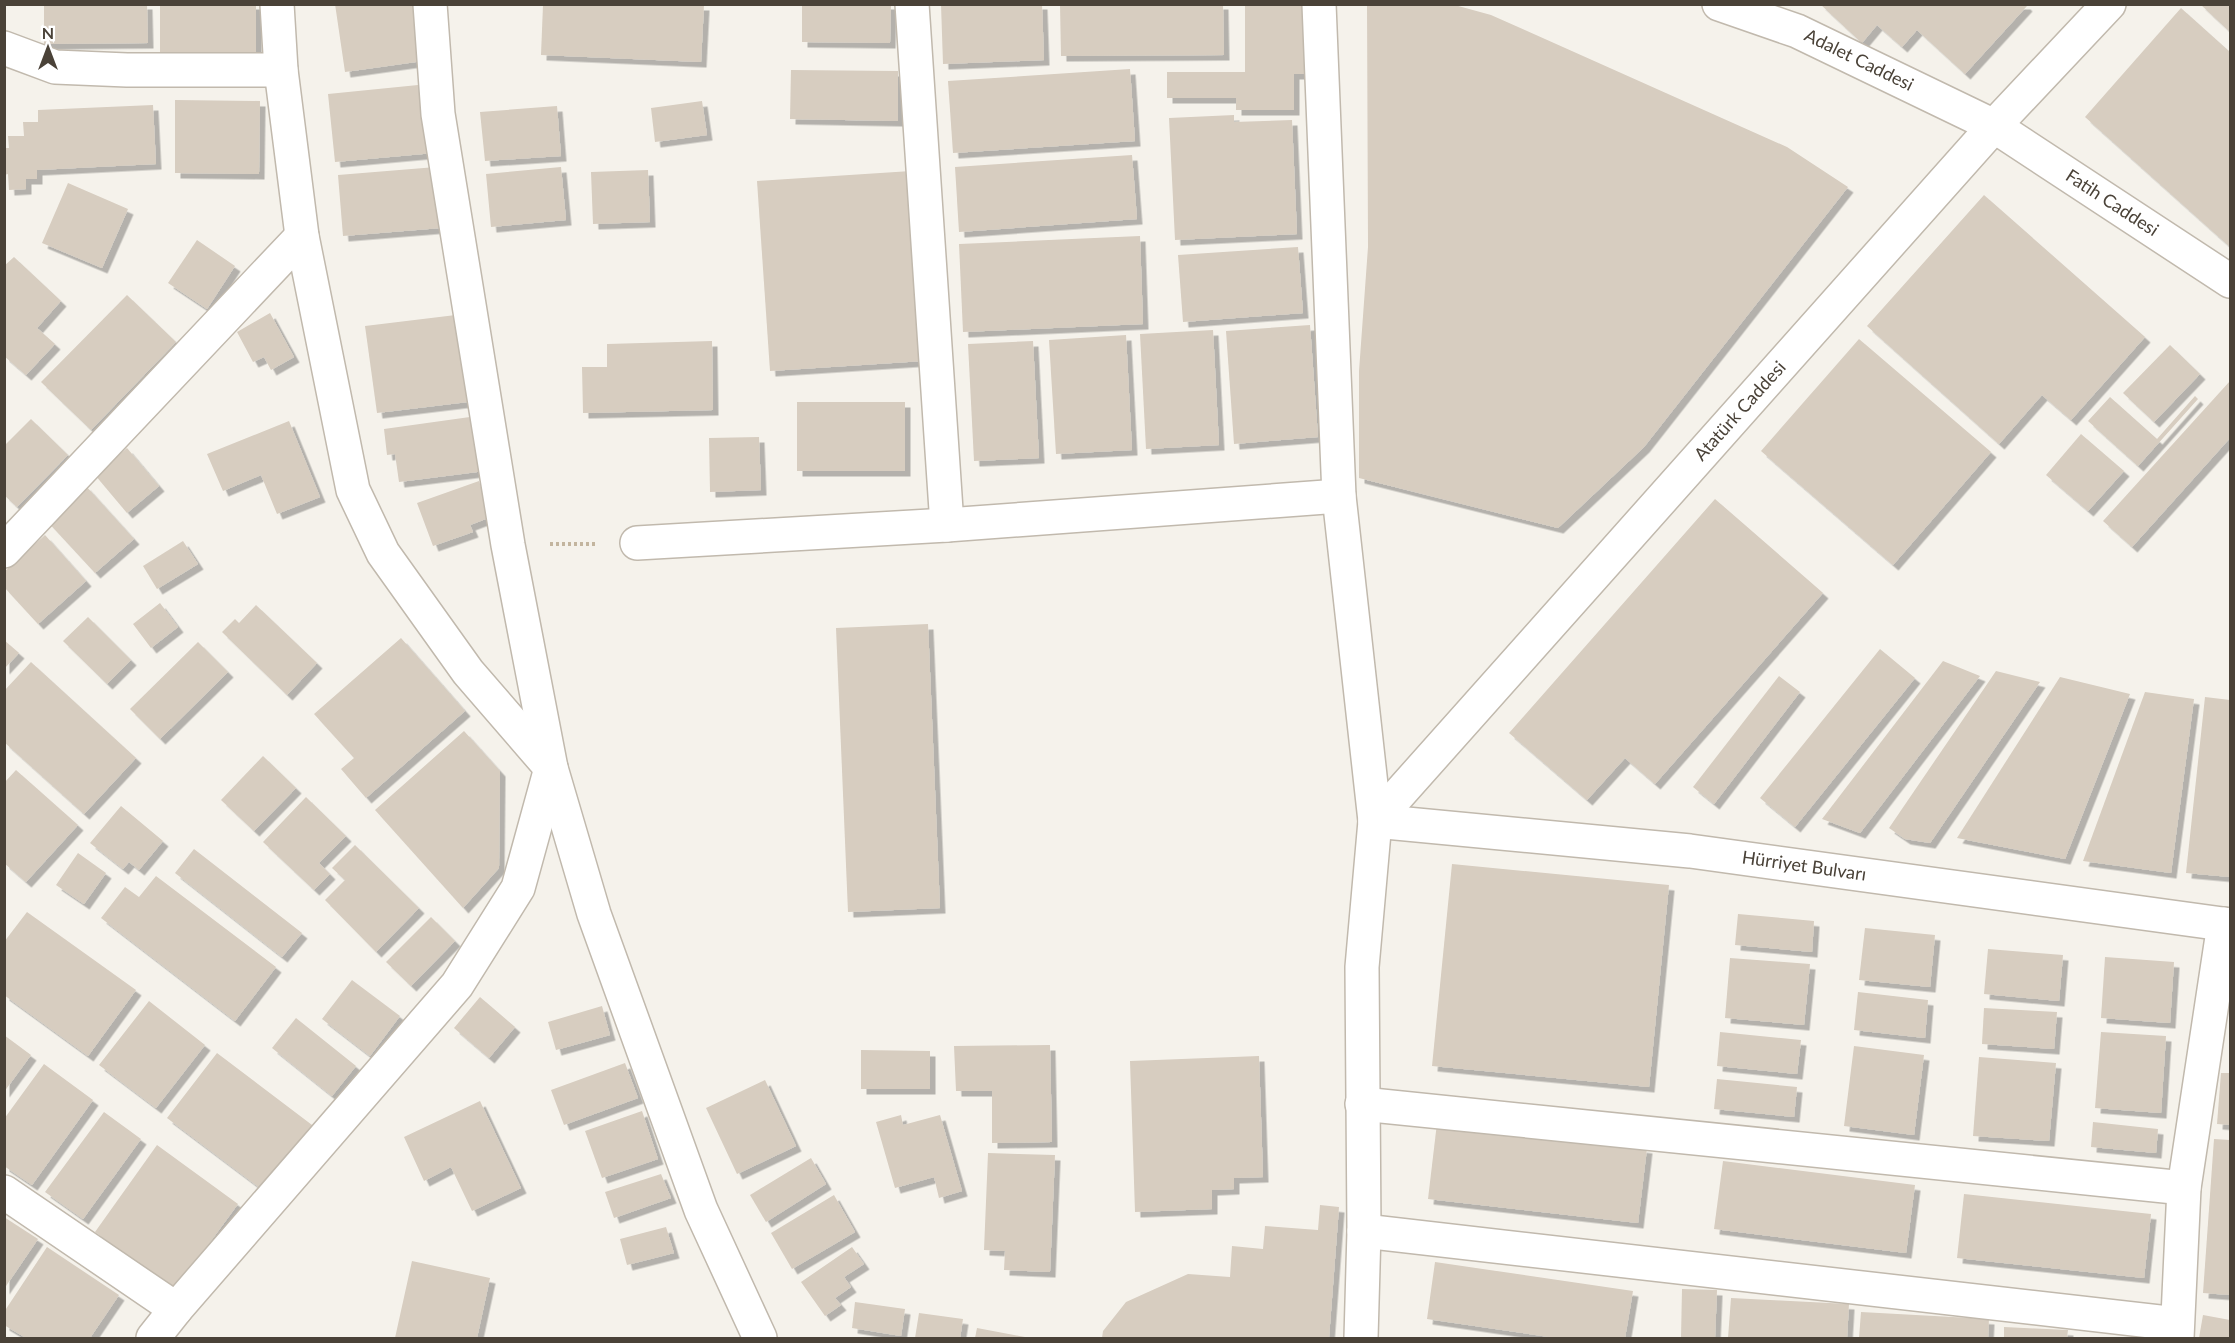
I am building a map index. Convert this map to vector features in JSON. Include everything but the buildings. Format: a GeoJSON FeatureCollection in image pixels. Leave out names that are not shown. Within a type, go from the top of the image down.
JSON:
{"type":"FeatureCollection","features":[{"type":"Feature","properties":{"kind":"street"},"geometry":{"type":"LineString","coordinates":[[277,4],[281,70],[302,236],[353,490],[382,553],[468,672],[551,768]]}},
{"type":"Feature","properties":{"kind":"street"},"geometry":{"type":"LineString","coordinates":[[430,4],[438,114],[508,545],[551,768],[594,914],[697,1199],[760,1338]]}},
{"type":"Feature","properties":{"kind":"street"},"geometry":{"type":"LineString","coordinates":[[912,4],[947,525]]}},
{"type":"Feature","properties":{"kind":"street"},"geometry":{"type":"LineString","coordinates":[[1319,4],[1340,496],[1375,821],[1362,967],[1364,1231],[1361,1338]]}},
{"type":"Feature","properties":{"kind":"street","name":"Adalet Caddesi"},"geometry":{"type":"LineString","coordinates":[[1719,4],[1797,31],[1994,126]]}},
{"type":"Feature","properties":{"kind":"street","name":"Atatürk Caddesi"},"geometry":{"type":"LineString","coordinates":[[1375,821],[1994,126],[2109,4]]}},
{"type":"Feature","properties":{"kind":"street"},"geometry":{"type":"LineString","coordinates":[[4,48],[55,67],[127,70],[281,70]]}},
{"type":"Feature","properties":{"kind":"street","name":"Fatih Caddesi"},"geometry":{"type":"LineString","coordinates":[[1994,126],[2230,281]]}},
{"type":"Feature","properties":{"kind":"street"},"geometry":{"type":"LineString","coordinates":[[4,551],[302,236]]}},
{"type":"Feature","properties":{"kind":"street"},"geometry":{"type":"LineString","coordinates":[[637,543],[947,525],[1340,496]]}},
{"type":"Feature","properties":{"kind":"street"},"geometry":{"type":"LineString","coordinates":[[153,1338],[458,985],[518,888],[551,768]]}},
{"type":"Feature","properties":{"kind":"street","name":"Hürriyet Bulvarı"},"geometry":{"type":"LineString","coordinates":[[1375,821],[1690,851],[2227,924]]}},
{"type":"Feature","properties":{"kind":"street"},"geometry":{"type":"LineString","coordinates":[[1364,1231],[2177,1331],[2184,1188],[2227,924]]}},
{"type":"Feature","properties":{"kind":"street"},"geometry":{"type":"LineString","coordinates":[[1362,1104],[2184,1188]]}},
{"type":"Feature","properties":{"kind":"street"},"geometry":{"type":"LineString","coordinates":[[4,1192],[176,1309]]}},
{"type":"Feature","properties":{"kind":"path"},"geometry":{"type":"LineString","coordinates":[[508,545],[637,543]]}}]}
